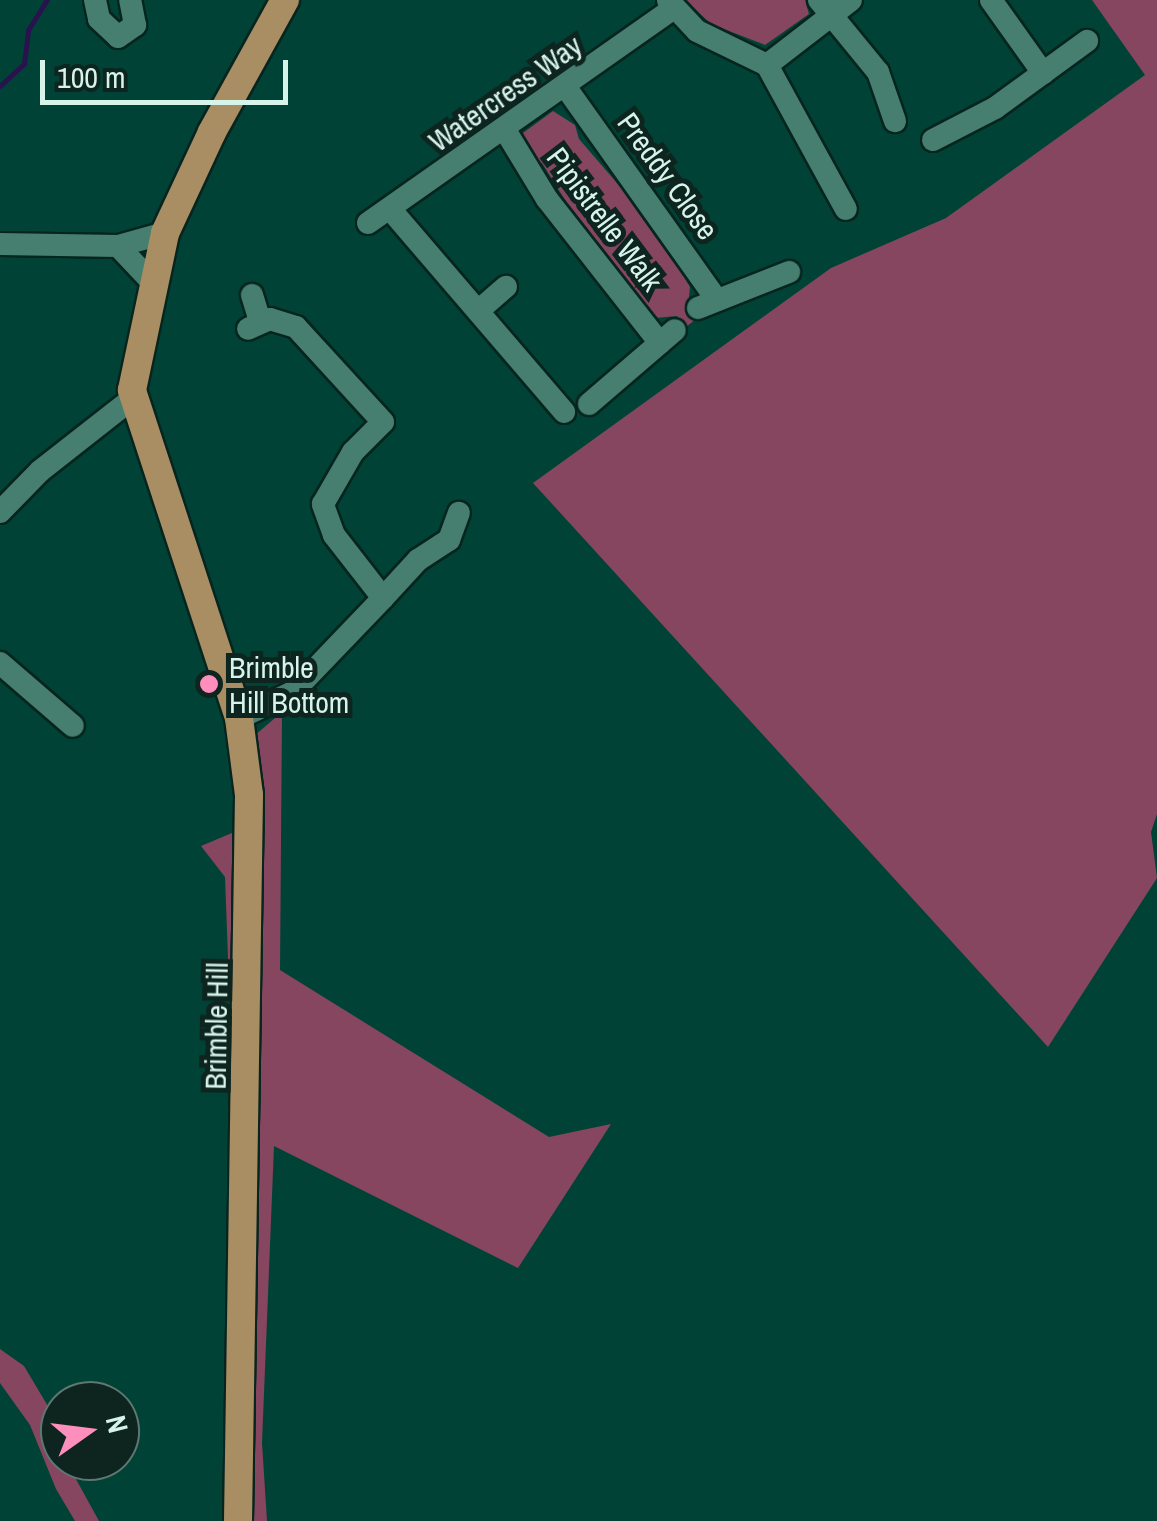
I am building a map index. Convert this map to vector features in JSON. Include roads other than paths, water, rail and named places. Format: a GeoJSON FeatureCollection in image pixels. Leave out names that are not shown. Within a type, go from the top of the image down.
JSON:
{"type":"FeatureCollection","features":[{"type":"Feature","properties":{"kind":"main road"},"geometry":{"type":"LineString","coordinates":[[133,398],[152,282],[165,233],[212,132],[286,0]]}},
{"type":"Feature","properties":{"kind":"main road","name":"Brimble Hill"},"geometry":{"type":"LineString","coordinates":[[133,398],[239,718],[251,882],[238,1521]]}},
{"type":"Feature","properties":{"kind":"street"},"geometry":{"type":"LineString","coordinates":[[95,0],[99,19],[118,37],[134,25],[130,0]]}},
{"type":"Feature","properties":{"kind":"street"},"geometry":{"type":"LineString","coordinates":[[991,0],[1043,72]]}},
{"type":"Feature","properties":{"kind":"street"},"geometry":{"type":"LineString","coordinates":[[670,4],[706,36],[767,65],[846,209]]}},
{"type":"Feature","properties":{"kind":"street","name":"Watercress Way"},"geometry":{"type":"LineString","coordinates":[[368,224],[567,89],[670,4]]}},
{"type":"Feature","properties":{"kind":"street"},"geometry":{"type":"LineString","coordinates":[[767,65],[834,5],[851,38],[884,83],[895,121]]}},
{"type":"Feature","properties":{"kind":"street"},"geometry":{"type":"LineString","coordinates":[[934,140],[995,108],[1087,41]]}},
{"type":"Feature","properties":{"kind":"street","name":"Preddy Close"},"geometry":{"type":"LineString","coordinates":[[567,89],[717,300],[789,272]]}},
{"type":"Feature","properties":{"kind":"street","name":"Pipistrelle Walk"},"geometry":{"type":"LineString","coordinates":[[505,130],[547,199],[660,343],[588,404]]}},
{"type":"Feature","properties":{"kind":"street"},"geometry":{"type":"LineString","coordinates":[[391,210],[564,412]]}},
{"type":"Feature","properties":{"kind":"street"},"geometry":{"type":"LineString","coordinates":[[0,244],[118,246],[165,233]]}},
{"type":"Feature","properties":{"kind":"street"},"geometry":{"type":"LineString","coordinates":[[118,246],[152,282]]}},
{"type":"Feature","properties":{"kind":"street"},"geometry":{"type":"LineString","coordinates":[[478,311],[506,287]]}},
{"type":"Feature","properties":{"kind":"street"},"geometry":{"type":"LineString","coordinates":[[252,295],[254,325],[282,321],[304,333],[391,416],[353,452],[324,504],[334,535],[383,598]]}},
{"type":"Feature","properties":{"kind":"street"},"geometry":{"type":"LineString","coordinates":[[0,512],[40,471],[133,398]]}},
{"type":"Feature","properties":{"kind":"street"},"geometry":{"type":"LineString","coordinates":[[239,718],[292,692],[406,578],[418,560],[449,540],[459,513]]}},
{"type":"Feature","properties":{"kind":"street"},"geometry":{"type":"LineString","coordinates":[[0,663],[72,726]]}},
{"type":"Feature","properties":{"kind":"waterway"},"geometry":{"type":"LineString","coordinates":[[0,86],[24,64],[28,30],[47,0]]}},
{"type":"Feature","properties":{"kind":"place","name":"Brimble Hill Bottom"},"geometry":{"type":"Point","coordinates":[209,684]}}]}
